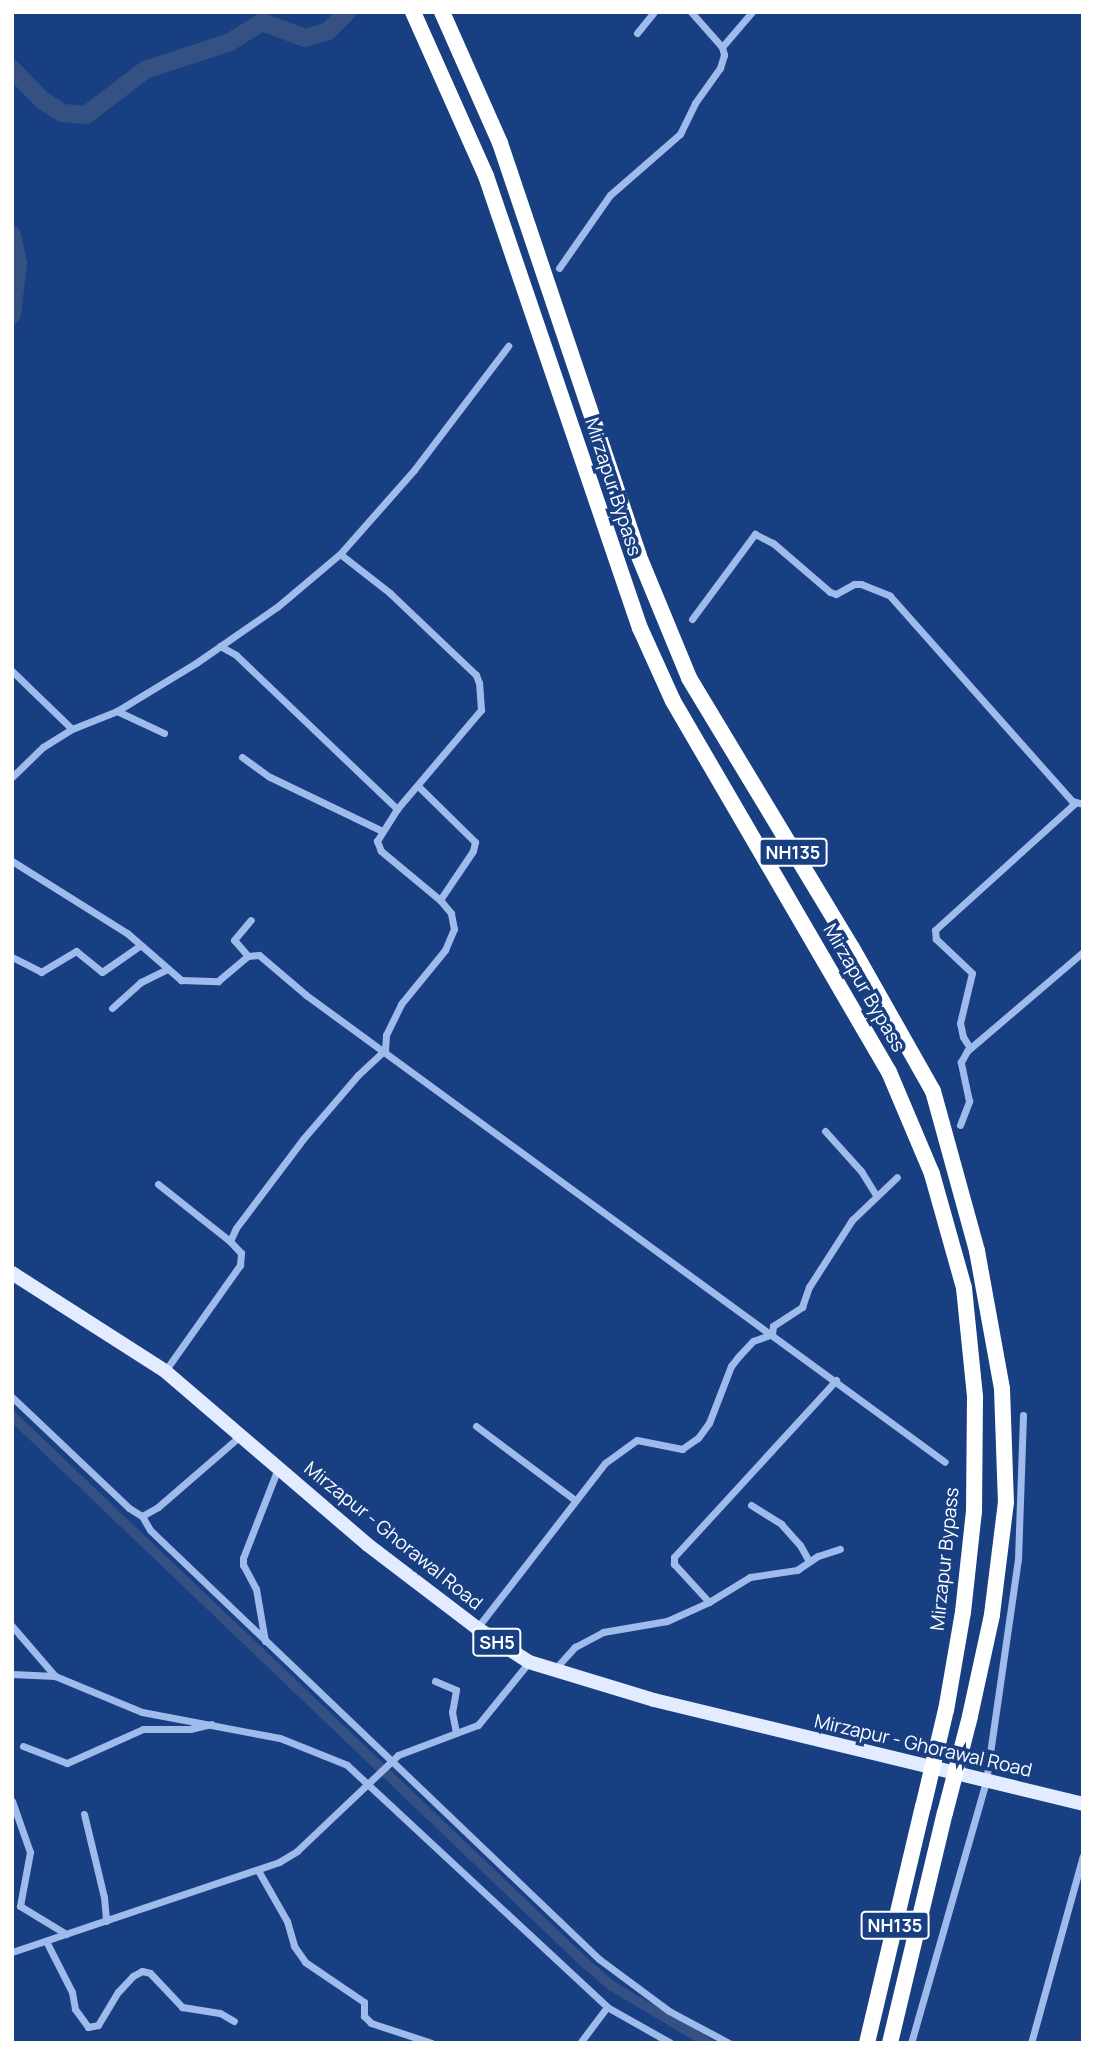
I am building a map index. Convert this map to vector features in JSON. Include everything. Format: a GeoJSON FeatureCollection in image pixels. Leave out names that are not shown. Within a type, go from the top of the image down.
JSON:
{"type":"FeatureCollection","features":[{"type":"Feature","properties":{"kind":"highway","name":"NH135"},"geometry":{"type":"LineString","coordinates":[[442,12],[500,143],[638,554],[688,678],[852,948],[933,1091],[977,1251],[1002,1389],[1006,1502],[992,1615],[890,2043]]}},
{"type":"Feature","properties":{"kind":"highway","name":"Mirzapur Bypass"},"geometry":{"type":"LineString","coordinates":[[415,15],[486,176],[640,628],[673,701],[889,1072],[932,1174],[964,1288],[975,1396],[974,1511],[963,1612],[946,1710],[867,2043]]}},
{"type":"Feature","properties":{"kind":"main road","name":"Mirzapur - Ghorawal Road"},"geometry":{"type":"LineString","coordinates":[[12,1273],[165,1371],[368,1545],[477,1628],[529,1662],[653,1700],[1083,1804]]}},
{"type":"Feature","properties":{"kind":"street"},"geometry":{"type":"LineString","coordinates":[[637,33],[654,12]]}},
{"type":"Feature","properties":{"kind":"street"},"geometry":{"type":"LineString","coordinates":[[559,268],[610,195],[680,134],[695,103],[720,68],[724,55],[722,47],[691,12]]}},
{"type":"Feature","properties":{"kind":"street"},"geometry":{"type":"LineString","coordinates":[[722,47],[752,12]]}},
{"type":"Feature","properties":{"kind":"street"},"geometry":{"type":"LineString","coordinates":[[12,777],[43,747],[72,729],[117,711],[220,646],[277,607],[341,554],[414,470],[508,346]]}},
{"type":"Feature","properties":{"kind":"street"},"geometry":{"type":"LineString","coordinates":[[692,619],[755,534],[773,542],[830,592],[836,594],[854,584],[861,584],[890,596],[1079,804],[935,930],[936,939],[972,973],[960,1023],[963,1037],[971,1048]]}},
{"type":"Feature","properties":{"kind":"street"},"geometry":{"type":"LineString","coordinates":[[230,1241],[243,1218],[303,1139],[358,1075],[385,1050],[386,1035],[401,1004],[445,950],[454,929],[451,913],[440,900],[381,851],[377,841],[397,809],[481,710],[479,683],[468,668],[390,593],[341,554]]}},
{"type":"Feature","properties":{"kind":"street"},"geometry":{"type":"LineString","coordinates":[[220,646],[236,655],[397,809]]}},
{"type":"Feature","properties":{"kind":"street"},"geometry":{"type":"LineString","coordinates":[[12,671],[72,729]]}},
{"type":"Feature","properties":{"kind":"street"},"geometry":{"type":"LineString","coordinates":[[117,711],[164,733]]}},
{"type":"Feature","properties":{"kind":"street"},"geometry":{"type":"LineString","coordinates":[[242,757],[270,777],[382,831]]}},
{"type":"Feature","properties":{"kind":"street"},"geometry":{"type":"LineString","coordinates":[[418,786],[475,842],[473,852],[440,900]]}},
{"type":"Feature","properties":{"kind":"street"},"geometry":{"type":"LineString","coordinates":[[12,861],[39,875],[141,945],[166,970],[181,980],[211,983],[218,981],[248,956],[259,955],[306,995],[385,1050],[945,1462]]}},
{"type":"Feature","properties":{"kind":"street"},"geometry":{"type":"LineString","coordinates":[[248,956],[234,940],[251,920]]}},
{"type":"Feature","properties":{"kind":"street"},"geometry":{"type":"LineString","coordinates":[[12,957],[41,972],[76,951],[102,972],[141,945]]}},
{"type":"Feature","properties":{"kind":"street"},"geometry":{"type":"LineString","coordinates":[[960,1125],[969,1094],[961,1062],[971,1048],[1083,952]]}},
{"type":"Feature","properties":{"kind":"street"},"geometry":{"type":"LineString","coordinates":[[112,1008],[141,982],[166,970]]}},
{"type":"Feature","properties":{"kind":"street"},"geometry":{"type":"LineString","coordinates":[[825,1131],[861,1171],[876,1195]]}},
{"type":"Feature","properties":{"kind":"street"},"geometry":{"type":"LineString","coordinates":[[772,1334],[773,1326],[802,1307],[809,1287],[852,1220],[897,1177]]}},
{"type":"Feature","properties":{"kind":"street"},"geometry":{"type":"LineString","coordinates":[[158,1184],[230,1241],[241,1253],[240,1265],[165,1371]]}},
{"type":"Feature","properties":{"kind":"street"},"geometry":{"type":"LineString","coordinates":[[477,1628],[605,1464],[637,1440],[682,1449],[689,1447],[709,1423],[731,1366],[753,1341],[772,1334]]}},
{"type":"Feature","properties":{"kind":"street"},"geometry":{"type":"LineString","coordinates":[[709,1602],[673,1560],[722,1502],[836,1380]]}},
{"type":"Feature","properties":{"kind":"street"},"geometry":{"type":"LineString","coordinates":[[12,1397],[129,1508],[142,1516],[149,1530],[390,1763],[599,1959],[669,2011],[729,2043]]}},
{"type":"Feature","properties":{"kind":"street"},"geometry":{"type":"LineString","coordinates":[[911,2043],[986,1781],[1018,1559],[1023,1415]]}},
{"type":"Feature","properties":{"kind":"street"},"geometry":{"type":"LineString","coordinates":[[476,1426],[575,1500]]}},
{"type":"Feature","properties":{"kind":"street"},"geometry":{"type":"LineString","coordinates":[[142,1516],[158,1507],[241,1435]]}},
{"type":"Feature","properties":{"kind":"street"},"geometry":{"type":"LineString","coordinates":[[265,1641],[256,1589],[243,1565],[243,1558],[278,1468]]}},
{"type":"Feature","properties":{"kind":"street"},"geometry":{"type":"LineString","coordinates":[[751,1505],[781,1524],[800,1545],[808,1561]]}},
{"type":"Feature","properties":{"kind":"street"},"geometry":{"type":"LineString","coordinates":[[554,1671],[575,1647],[603,1632],[667,1621],[709,1602],[750,1577],[797,1570],[808,1561],[840,1549]]}},
{"type":"Feature","properties":{"kind":"street"},"geometry":{"type":"LineString","coordinates":[[12,1626],[55,1676]]}},
{"type":"Feature","properties":{"kind":"street"},"geometry":{"type":"LineString","coordinates":[[12,1952],[259,1872],[297,1851],[402,1753],[478,1725],[529,1662]]}},
{"type":"Feature","properties":{"kind":"street"},"geometry":{"type":"LineString","coordinates":[[12,1674],[55,1676],[142,1712],[280,1738],[347,1765],[607,2007],[671,2043]]}},
{"type":"Feature","properties":{"kind":"street"},"geometry":{"type":"LineString","coordinates":[[435,1681],[456,1690],[452,1713],[456,1732]]}},
{"type":"Feature","properties":{"kind":"street"},"geometry":{"type":"LineString","coordinates":[[23,1746],[58,1762],[67,1763],[143,1729],[190,1729],[211,1724]]}},
{"type":"Feature","properties":{"kind":"street"},"geometry":{"type":"LineString","coordinates":[[12,1801],[30,1852],[16,1904],[65,1934]]}},
{"type":"Feature","properties":{"kind":"street"},"geometry":{"type":"LineString","coordinates":[[84,1814],[100,1878],[106,1921]]}},
{"type":"Feature","properties":{"kind":"street"},"geometry":{"type":"LineString","coordinates":[[1031,2043],[1083,1856]]}},
{"type":"Feature","properties":{"kind":"street"},"geometry":{"type":"LineString","coordinates":[[259,1872],[287,1922],[293,1946],[305,1962],[364,2002],[364,2016],[371,2023],[432,2043]]}},
{"type":"Feature","properties":{"kind":"street"},"geometry":{"type":"LineString","coordinates":[[46,1941],[72,1992],[75,2009],[88,2026],[98,2025],[118,1992],[133,1976],[142,1971],[150,1973],[182,2007],[220,2013],[234,2021]]}},
{"type":"Feature","properties":{"kind":"street"},"geometry":{"type":"LineString","coordinates":[[580,2043],[607,2007]]}},
{"type":"Feature","properties":{"kind":"waterway"},"geometry":{"type":"LineString","coordinates":[[12,69],[42,100],[63,113],[86,115],[145,70],[230,42],[262,22],[305,38],[328,31],[347,12]]}},
{"type":"Feature","properties":{"kind":"waterway"},"geometry":{"type":"LineString","coordinates":[[12,235],[18,263],[12,315]]}},
{"type":"Feature","properties":{"kind":"waterway"},"geometry":{"type":"LineString","coordinates":[[12,1416],[583,1961],[612,1986],[708,2043]]}}]}
